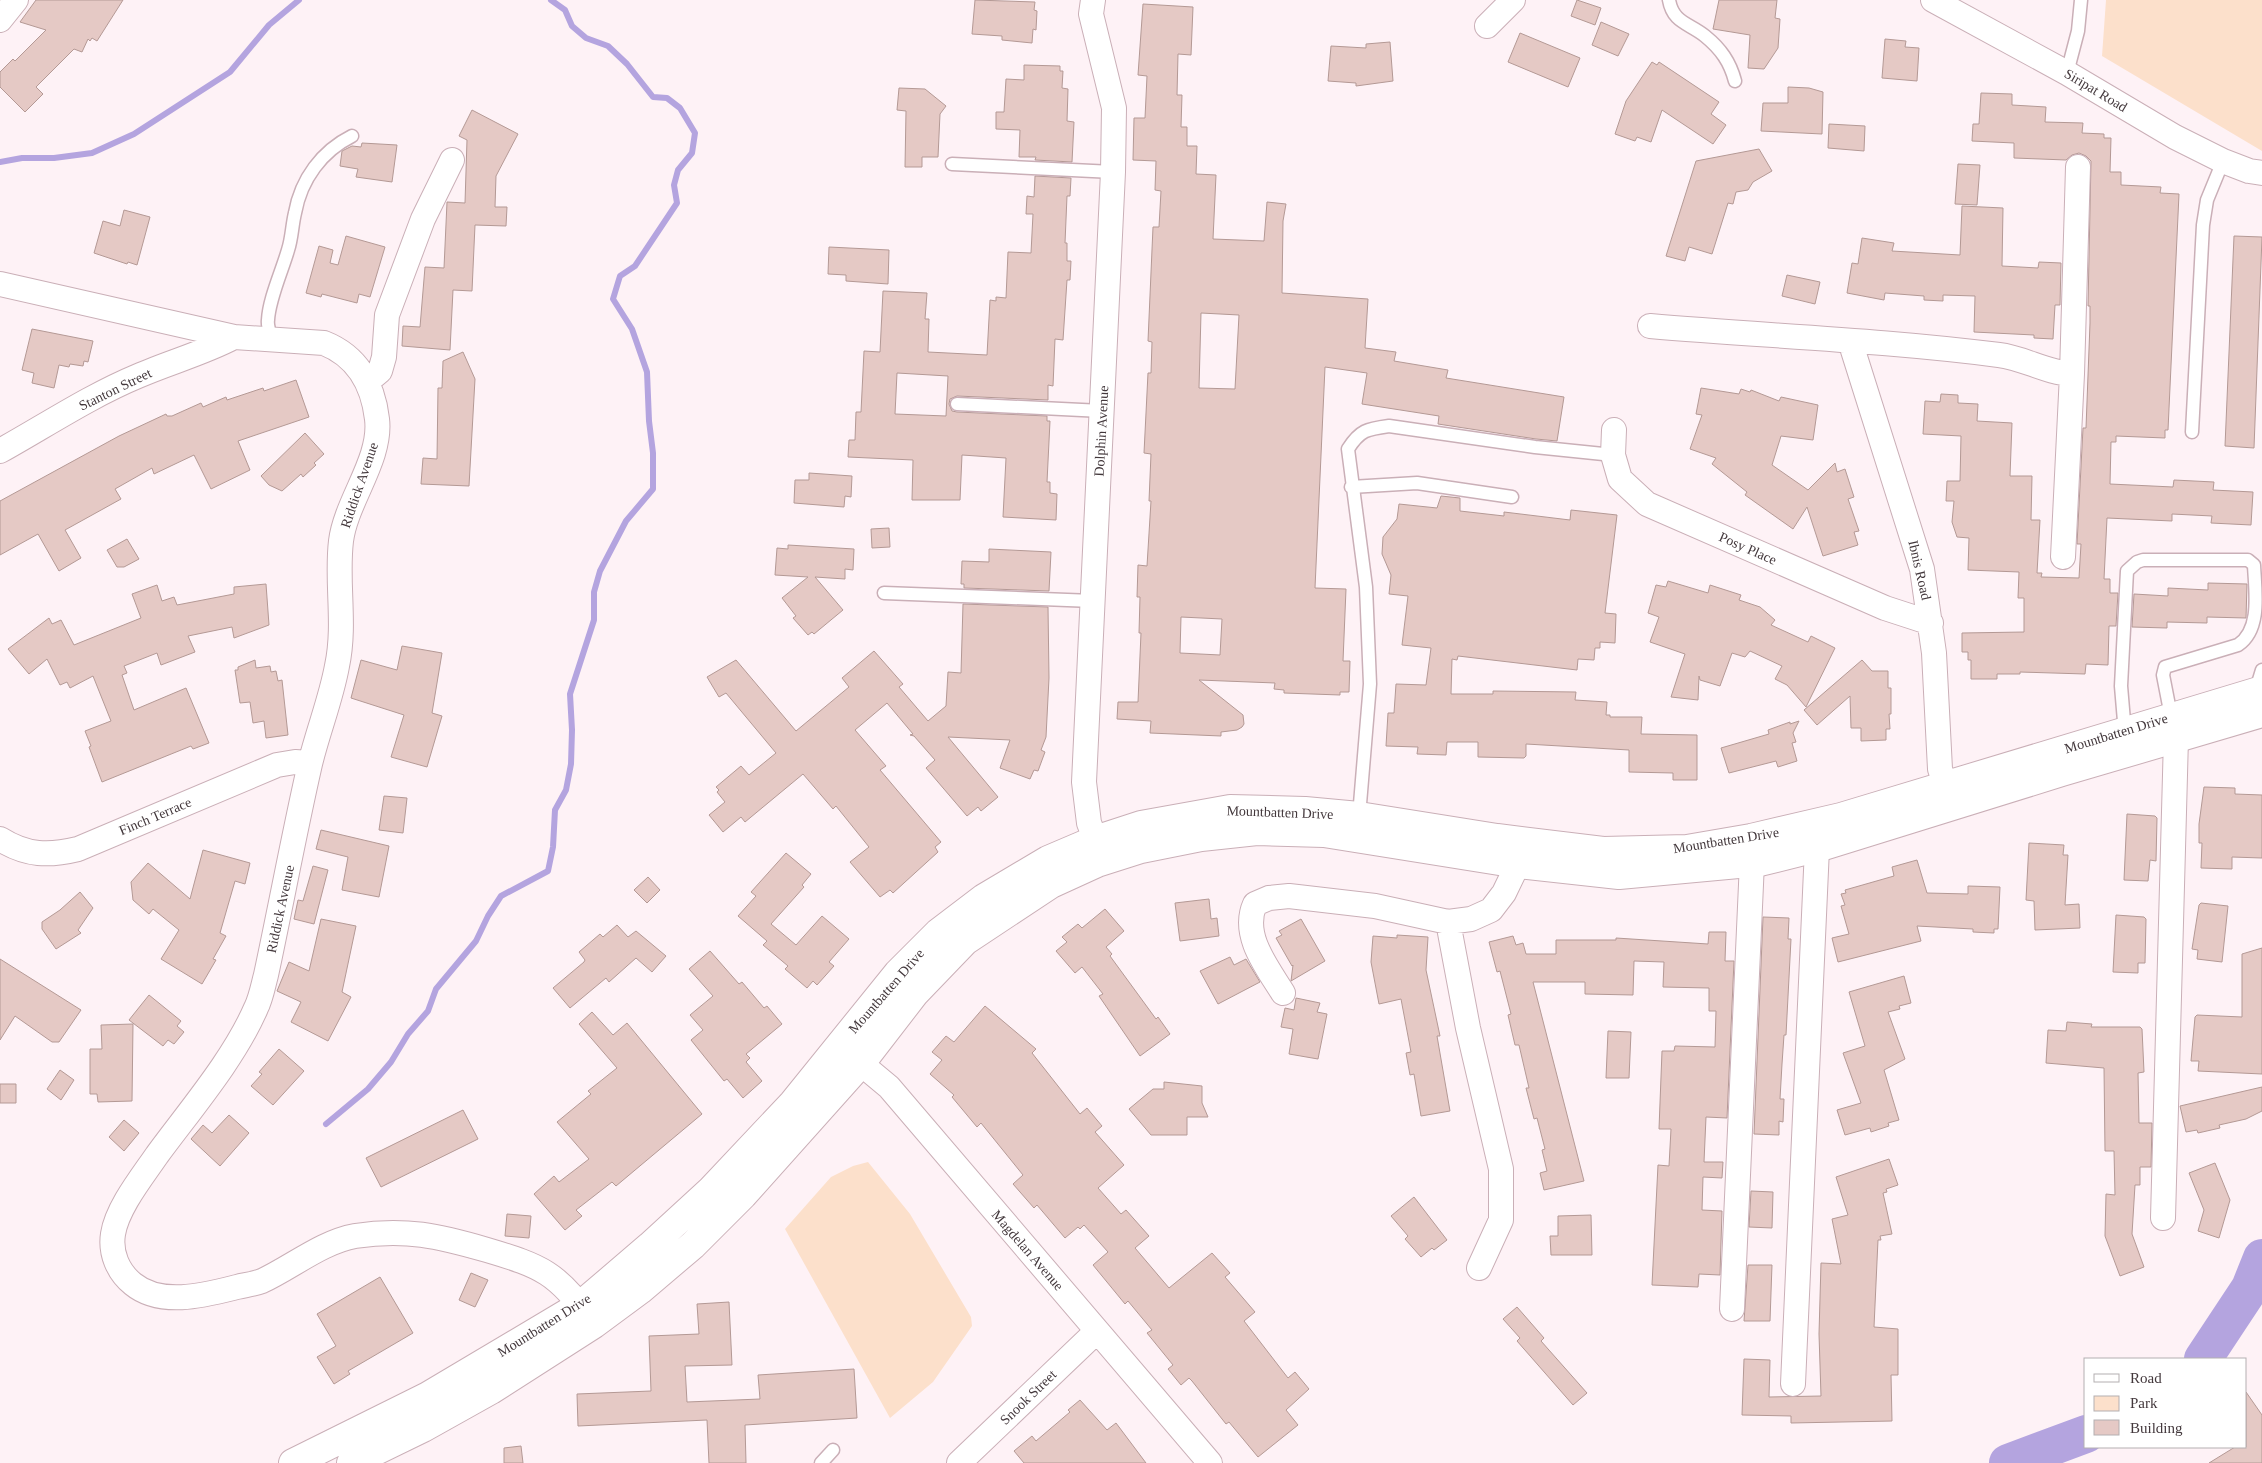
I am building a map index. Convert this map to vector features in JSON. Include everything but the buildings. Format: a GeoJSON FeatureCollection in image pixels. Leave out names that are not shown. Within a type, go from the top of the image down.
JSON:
{"type":"FeatureCollection","features":[{"type":"Feature","properties":{"kind":"main road","name":"Mountbatten Drive"},"geometry":{"type":"LineString","coordinates":[[293,1463],[640,1290],[743,1195],[861,1063],[916,993],[966,941],[1140,825],[1230,809],[1305,811],[1359,816],[1497,838],[1603,851],[1687,849],[1751,838],[1949,795],[2174,727],[2258,696]]}},
{"type":"Feature","properties":{"kind":"main road","name":"Mountbatten Drive"},"geometry":{"type":"LineString","coordinates":[[351,1463],[423,1428],[491,1390],[587,1315],[650,1246],[711,1190],[793,1103],[898,973],[938,933],[984,898],[1048,860],[1100,851],[1141,849],[1201,837],[1258,831],[1324,833],[1518,864],[1620,875],[1752,862],[1817,848],[1949,795]]}},
{"type":"Feature","properties":{"kind":"street"},"geometry":{"type":"LineString","coordinates":[[0,20],[16,0]]}},
{"type":"Feature","properties":{"kind":"street","name":"Dolphin Avenue"},"geometry":{"type":"LineString","coordinates":[[1093,0],[1091,14],[1114,108],[1114,172],[1084,782],[1089,823],[1100,851]]}},
{"type":"Feature","properties":{"kind":"street"},"geometry":{"type":"LineString","coordinates":[[1487,26],[1513,0]]}},
{"type":"Feature","properties":{"kind":"street","name":"Siripat Road"},"geometry":{"type":"LineString","coordinates":[[1933,0],[2067,73],[2175,137],[2223,161],[2249,171],[2262,173]]}},
{"type":"Feature","properties":{"kind":"street"},"geometry":{"type":"LineString","coordinates":[[368,381],[380,371],[384,356],[387,315],[423,219],[452,160]]}},
{"type":"Feature","properties":{"kind":"street"},"geometry":{"type":"LineString","coordinates":[[2064,557],[2078,167]]}},
{"type":"Feature","properties":{"kind":"street","name":"Riddick Avenue"},"geometry":{"type":"LineString","coordinates":[[0,284],[234,337],[324,343],[338,348],[349,356],[368,381],[377,419],[377,433],[373,450],[345,521],[341,542],[341,635],[337,666],[310,763],[266,975],[257,1007],[239,1042],[138,1183],[120,1213],[113,1234],[113,1248],[117,1266],[124,1277],[136,1287],[153,1295],[182,1297],[214,1293],[260,1282],[320,1250],[353,1237],[404,1232],[426,1234],[519,1260],[560,1281],[587,1315]]}},
{"type":"Feature","properties":{"kind":"street"},"geometry":{"type":"LineString","coordinates":[[1650,326],[1850,341],[2000,355],[2030,362],[2062,374],[2072,374]]}},
{"type":"Feature","properties":{"kind":"street","name":"Stanton Street"},"geometry":{"type":"LineString","coordinates":[[0,452],[99,395],[138,376],[214,347],[234,337]]}},
{"type":"Feature","properties":{"kind":"street","name":"Ibnis Road"},"geometry":{"type":"LineString","coordinates":[[1850,341],[1916,544],[1922,569],[1931,623],[1940,770],[1949,795]]}},
{"type":"Feature","properties":{"kind":"street","name":"Posy Place"},"geometry":{"type":"LineString","coordinates":[[1614,430],[1613,455],[1620,479],[1647,504],[1885,608],[1931,623]]}},
{"type":"Feature","properties":{"kind":"street"},"geometry":{"type":"LineString","coordinates":[[2163,1218],[2174,727]]}},
{"type":"Feature","properties":{"kind":"street","name":"Finch Terrace"},"geometry":{"type":"LineString","coordinates":[[0,839],[18,849],[36,854],[57,854],[78,849],[277,765],[295,762],[310,763]]}},
{"type":"Feature","properties":{"kind":"street"},"geometry":{"type":"LineString","coordinates":[[1793,1384],[1817,848]]}},
{"type":"Feature","properties":{"kind":"street"},"geometry":{"type":"LineString","coordinates":[[1732,1310],[1752,862]]}},
{"type":"Feature","properties":{"kind":"street"},"geometry":{"type":"LineString","coordinates":[[1283,993],[1259,954],[1250,929],[1251,914],[1255,904],[1269,898],[1289,896],[1375,906],[1448,922],[1471,920],[1490,910],[1504,893],[1518,864]]}},
{"type":"Feature","properties":{"kind":"street"},"geometry":{"type":"LineString","coordinates":[[1448,922],[1468,1028],[1501,1169],[1501,1220],[1480,1268]]}},
{"type":"Feature","properties":{"kind":"street","name":"Magdelan Avenue"},"geometry":{"type":"LineString","coordinates":[[839,1046],[889,1087],[1210,1463]]}},
{"type":"Feature","properties":{"kind":"street","name":"Snook Street"},"geometry":{"type":"LineString","coordinates":[[959,1463],[1097,1331]]}},
{"type":"Feature","properties":{"kind":"lane"},"geometry":{"type":"LineString","coordinates":[[1669,0],[1671,12],[1678,20],[1707,37],[1723,53],[1730,64],[1735,80]]}},
{"type":"Feature","properties":{"kind":"lane"},"geometry":{"type":"LineString","coordinates":[[2067,73],[2078,30],[2081,0]]}},
{"type":"Feature","properties":{"kind":"lane"},"geometry":{"type":"LineString","coordinates":[[272,339],[267,321],[289,248],[295,210],[303,189],[323,156],[335,144],[352,136]]}},
{"type":"Feature","properties":{"kind":"lane"},"geometry":{"type":"LineString","coordinates":[[2192,432],[2203,224],[2208,200],[2223,161]]}},
{"type":"Feature","properties":{"kind":"lane"},"geometry":{"type":"LineString","coordinates":[[952,164],[1114,172]]}},
{"type":"Feature","properties":{"kind":"lane"},"geometry":{"type":"LineString","coordinates":[[957,404],[1102,412]]}},
{"type":"Feature","properties":{"kind":"lane"},"geometry":{"type":"LineString","coordinates":[[1359,816],[1370,684],[1366,588],[1351,487],[1348,449],[1355,437],[1367,429],[1389,426],[1535,447],[1613,455]]}},
{"type":"Feature","properties":{"kind":"lane"},"geometry":{"type":"LineString","coordinates":[[1351,487],[1417,483],[1512,497]]}},
{"type":"Feature","properties":{"kind":"lane"},"geometry":{"type":"LineString","coordinates":[[2126,742],[2121,686],[2127,571],[2136,562],[2143,560],[2248,560],[2254,565],[2255,594],[2251,632],[2246,639],[2238,645],[2165,667],[2163,676],[2174,727]]}},
{"type":"Feature","properties":{"kind":"lane"},"geometry":{"type":"LineString","coordinates":[[884,593],[1093,601]]}},
{"type":"Feature","properties":{"kind":"lane"},"geometry":{"type":"LineString","coordinates":[[821,1463],[832,1450]]}},
{"type":"Feature","properties":{"kind":"green space"},"geometry":{"type":"Polygon","coordinates":[[[2106,0],[2262,0],[2262,151],[2102,56],[2106,0]]]}},
{"type":"Feature","properties":{"kind":"green space"},"geometry":{"type":"Polygon","coordinates":[[[868,1162],[910,1214],[971,1317],[972,1326],[933,1382],[890,1418],[785,1229],[831,1177],[853,1166],[868,1162]]]}},
{"type":"Feature","properties":{"kind":"waterway"},"geometry":{"type":"LineString","coordinates":[[0,162],[22,158],[54,158],[92,153],[134,134],[230,72],[269,25],[299,0]]}},
{"type":"Feature","properties":{"kind":"waterway"},"geometry":{"type":"LineString","coordinates":[[326,1124],[368,1089],[391,1062],[408,1034],[428,1011],[436,989],[476,941],[488,916],[501,896],[548,871],[553,847],[555,810],[566,790],[571,764],[570,694],[594,620],[594,592],[600,571],[626,521],[653,489],[653,453],[649,421],[647,372],[632,329],[613,299],[620,276],[635,266],[677,203],[674,185],[678,170],[692,153],[695,133],[680,108],[667,98],[653,97],[627,64],[608,46],[586,38],[572,26],[565,10],[551,0]]}},
{"type":"Feature","properties":{"kind":"waterway"},"geometry":{"type":"LineString","coordinates":[[2204,1358],[2250,1288],[2262,1258]]}},
{"type":"Feature","properties":{"kind":"waterway"},"geometry":{"type":"LineString","coordinates":[[2008,1463],[2084,1435]]}}]}
